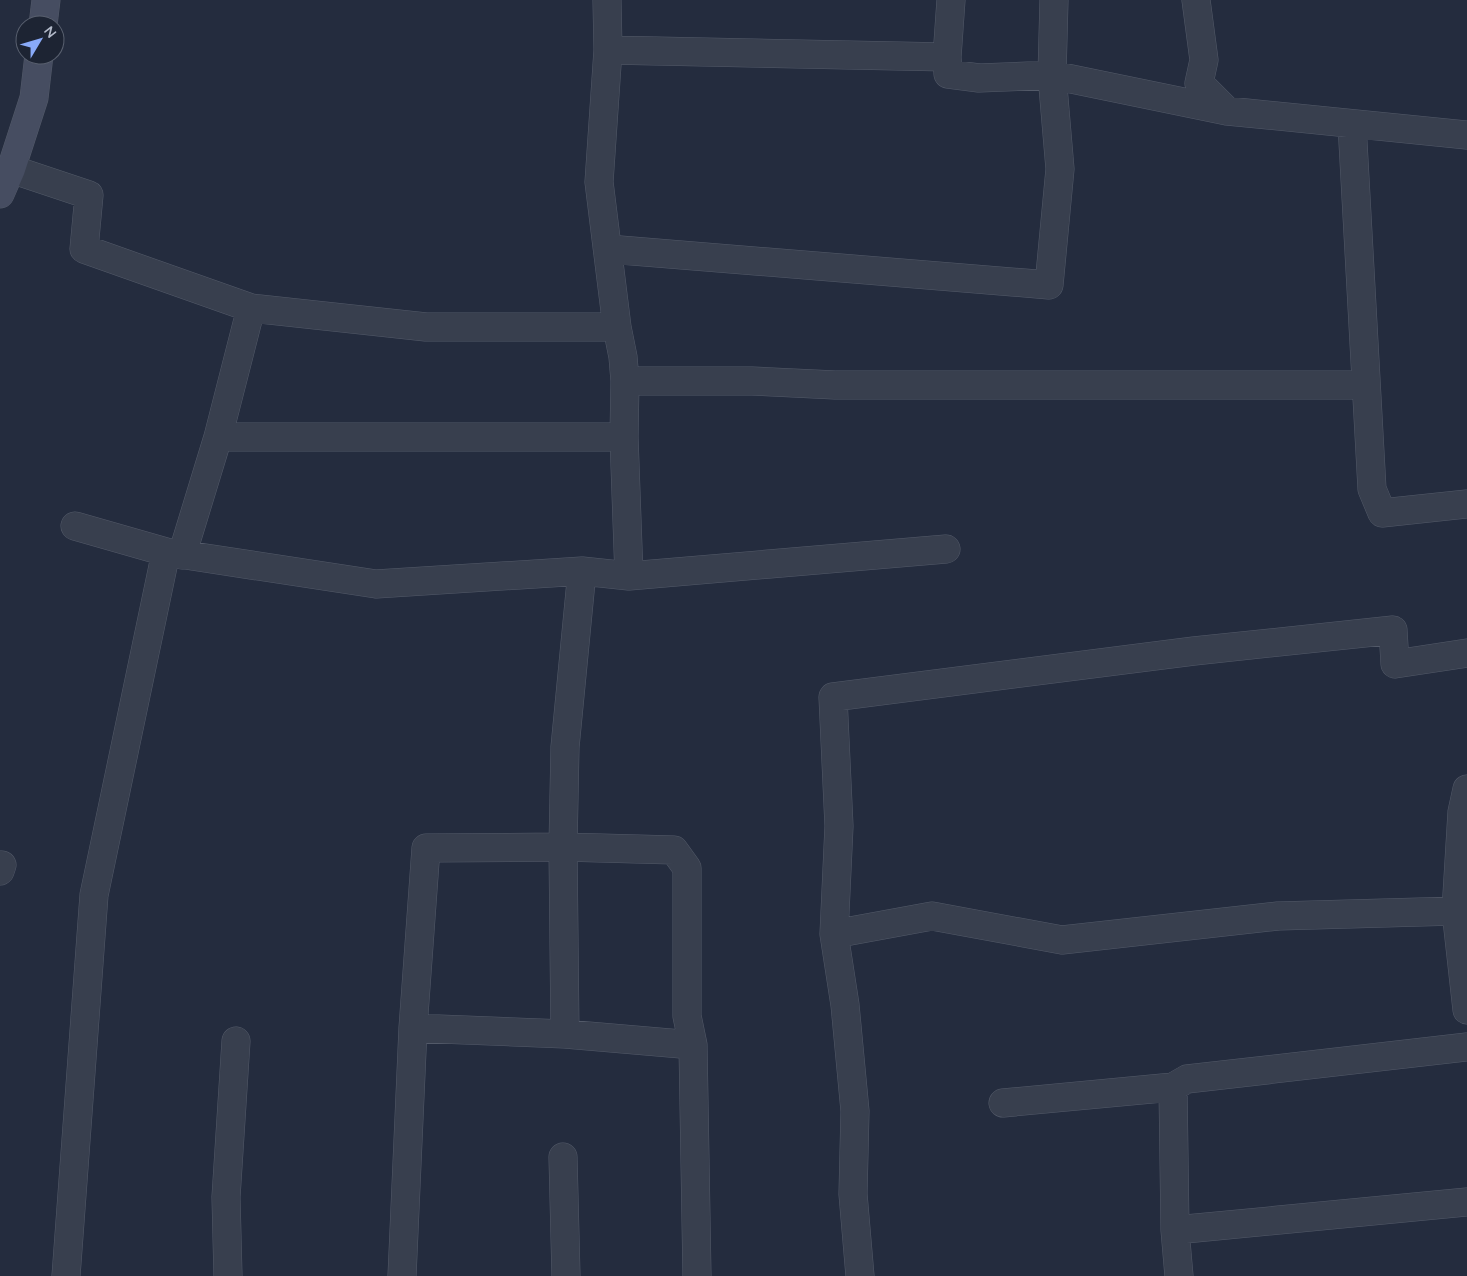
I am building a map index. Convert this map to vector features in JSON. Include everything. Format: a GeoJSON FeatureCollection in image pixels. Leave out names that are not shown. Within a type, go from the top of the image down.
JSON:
{"type":"FeatureCollection","features":[{"type":"Feature","properties":{"kind":"street"},"geometry":{"type":"LineString","coordinates":[[44,15],[46,0]]}},
{"type":"Feature","properties":{"kind":"street"},"geometry":{"type":"LineString","coordinates":[[607,0],[608,50],[599,182],[625,381],[624,437],[629,576]]}},
{"type":"Feature","properties":{"kind":"street"},"geometry":{"type":"LineString","coordinates":[[951,0],[947,57],[948,74],[978,78],[1052,75],[1227,111],[1467,135]]}},
{"type":"Feature","properties":{"kind":"street"},"geometry":{"type":"LineString","coordinates":[[608,248],[1050,285],[1060,170],[1052,75],[1054,0]]}},
{"type":"Feature","properties":{"kind":"street"},"geometry":{"type":"LineString","coordinates":[[1196,0],[1204,60],[1199,83],[1227,111]]}},
{"type":"Feature","properties":{"kind":"street"},"geometry":{"type":"LineString","coordinates":[[608,50],[947,57]]}},
{"type":"Feature","properties":{"kind":"street"},"geometry":{"type":"LineString","coordinates":[[0,194],[9,159],[34,98],[38,65]]}},
{"type":"Feature","properties":{"kind":"street"},"geometry":{"type":"LineString","coordinates":[[1352,124],[1372,489],[1382,513],[1467,504]]}},
{"type":"Feature","properties":{"kind":"street"},"geometry":{"type":"LineString","coordinates":[[9,159],[89,195],[84,249],[251,308],[426,327],[617,328]]}},
{"type":"Feature","properties":{"kind":"street"},"geometry":{"type":"LineString","coordinates":[[66,1276],[94,895],[174,553],[218,437],[251,308]]}},
{"type":"Feature","properties":{"kind":"street"},"geometry":{"type":"LineString","coordinates":[[625,381],[752,381],[835,385],[1366,385]]}},
{"type":"Feature","properties":{"kind":"street"},"geometry":{"type":"LineString","coordinates":[[218,437],[624,437]]}},
{"type":"Feature","properties":{"kind":"street"},"geometry":{"type":"LineString","coordinates":[[75,526],[174,553],[376,584],[582,571],[629,576],[946,549]]}},
{"type":"Feature","properties":{"kind":"street"},"geometry":{"type":"LineString","coordinates":[[565,1034],[563,847],[565,747],[582,571]]}},
{"type":"Feature","properties":{"kind":"street"},"geometry":{"type":"LineString","coordinates":[[860,1276],[852,1194],[855,1111],[845,1004],[834,934],[839,826],[833,697],[1194,651],[1393,630],[1394,664],[1467,653]]}},
{"type":"Feature","properties":{"kind":"street"},"geometry":{"type":"LineString","coordinates":[[1467,789],[1462,812],[1461,903],[1467,1010]]}},
{"type":"Feature","properties":{"kind":"street"},"geometry":{"type":"LineString","coordinates":[[402,1276],[413,1028],[426,848],[563,847],[674,850],[687,868],[687,1016],[693,1045],[698,1276]]}},
{"type":"Feature","properties":{"kind":"street"},"geometry":{"type":"LineString","coordinates":[[834,934],[932,916],[1062,940],[1278,916],[1461,903]]}},
{"type":"Feature","properties":{"kind":"street"},"geometry":{"type":"LineString","coordinates":[[413,1028],[565,1034],[693,1045]]}},
{"type":"Feature","properties":{"kind":"street"},"geometry":{"type":"LineString","coordinates":[[228,1276],[226,1197],[236,1041]]}},
{"type":"Feature","properties":{"kind":"street"},"geometry":{"type":"LineString","coordinates":[[1004,1103],[1173,1088],[1187,1079],[1467,1047]]}},
{"type":"Feature","properties":{"kind":"street"},"geometry":{"type":"LineString","coordinates":[[1173,1088],[1175,1230],[1179,1276]]}},
{"type":"Feature","properties":{"kind":"street"},"geometry":{"type":"LineString","coordinates":[[564,1157],[566,1276]]}},
{"type":"Feature","properties":{"kind":"street"},"geometry":{"type":"LineString","coordinates":[[1175,1230],[1467,1202]]}}]}
